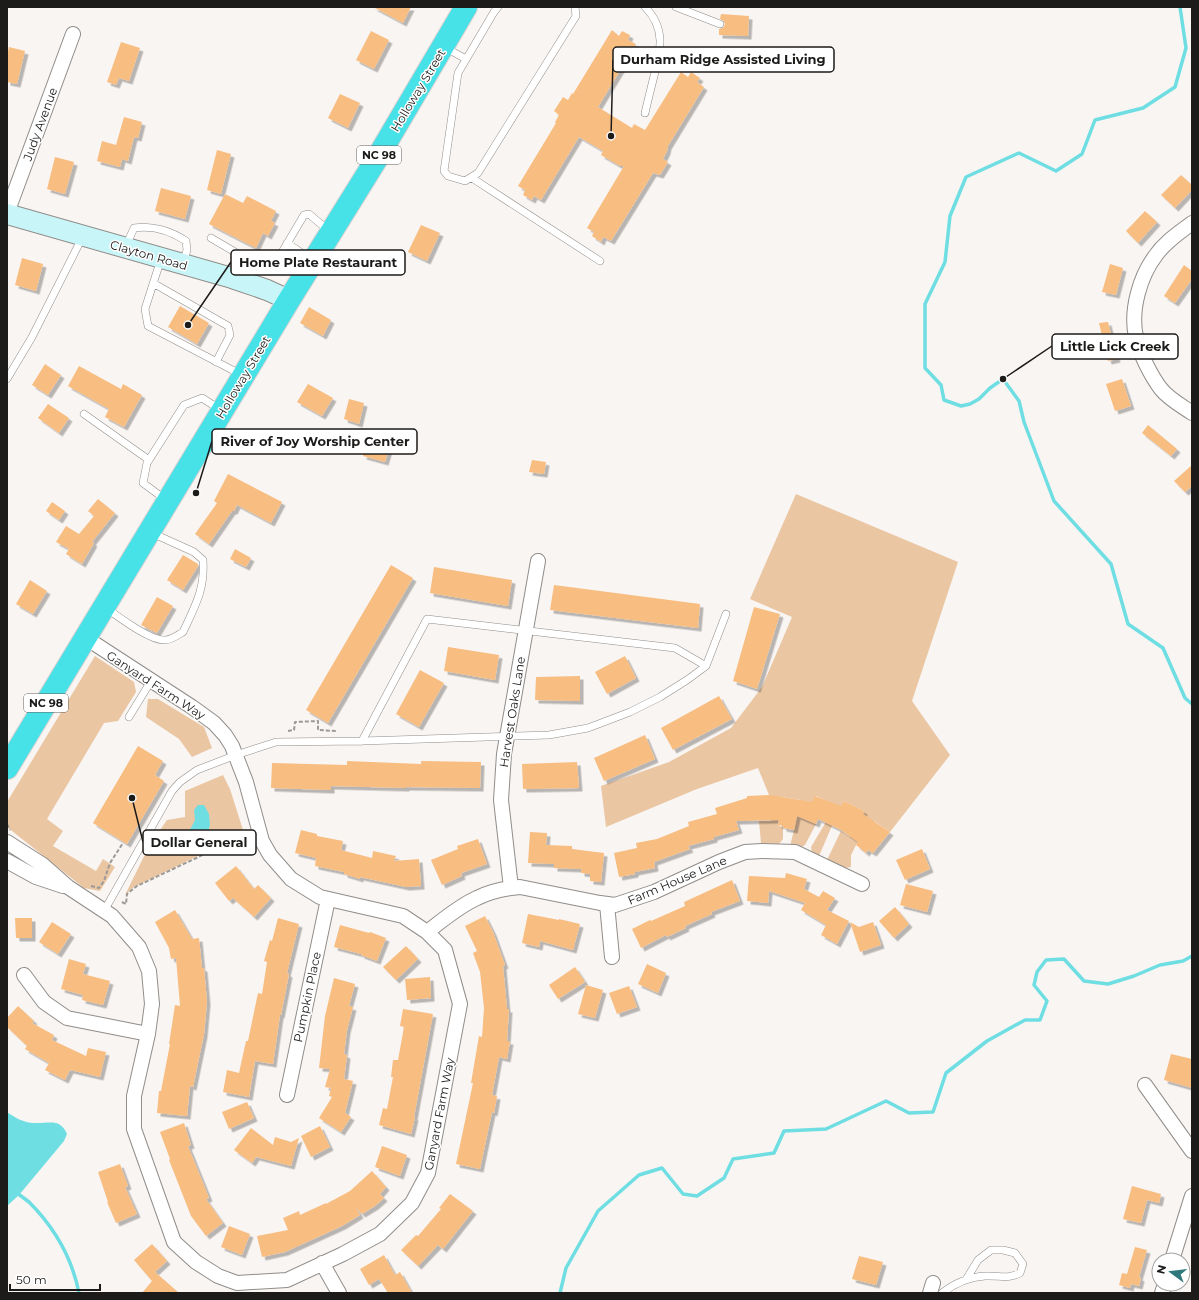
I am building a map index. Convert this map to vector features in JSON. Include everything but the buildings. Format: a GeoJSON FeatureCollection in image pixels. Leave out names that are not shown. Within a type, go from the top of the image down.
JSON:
{"type":"FeatureCollection","features":[{"type":"Feature","properties":{"kind":"highway","name":"Holloway Street"},"geometry":{"type":"LineString","coordinates":[[7,768],[289,300],[444,47],[466,7]]}},
{"type":"Feature","properties":{"kind":"street","name":"Judy Avenue"},"geometry":{"type":"LineString","coordinates":[[7,214],[73,34]]}},
{"type":"Feature","properties":{"kind":"street","name":"Clayton Road"},"geometry":{"type":"LineString","coordinates":[[7,214],[232,278],[267,290],[289,300]]}},
{"type":"Feature","properties":{"kind":"street"},"geometry":{"type":"LineString","coordinates":[[1192,223],[1162,248],[1151,262],[1137,297],[1134,324],[1140,349],[1161,389],[1173,400],[1192,413]]}},
{"type":"Feature","properties":{"kind":"street","name":"Harvest Oaks Lane"},"geometry":{"type":"LineString","coordinates":[[511,888],[501,800],[504,754],[538,561]]}},
{"type":"Feature","properties":{"kind":"street","name":"Ganyard Farm Way"},"geometry":{"type":"LineString","coordinates":[[9,836],[68,887],[112,916],[139,947],[149,971],[152,1004],[148,1034],[134,1096],[134,1129],[174,1242],[196,1262],[218,1276],[237,1283],[286,1280],[380,1234],[412,1203],[428,1173],[460,1004],[445,950],[427,932],[403,916],[320,897],[291,879],[270,855],[262,841],[246,782],[236,755],[225,735],[214,723],[192,707],[86,638]]}},
{"type":"Feature","properties":{"kind":"street","name":"Farm House Lane"},"geometry":{"type":"LineString","coordinates":[[427,932],[477,898],[511,888],[520,888],[616,905],[654,892],[719,862],[745,852],[795,852],[862,884]]}},
{"type":"Feature","properties":{"kind":"street","name":"Ganyard Farm Way"},"geometry":{"type":"LineString","coordinates":[[7,861],[36,877],[68,887]]}},
{"type":"Feature","properties":{"kind":"street","name":"Pumpkin Place"},"geometry":{"type":"LineString","coordinates":[[286,1096],[328,899]]}},
{"type":"Feature","properties":{"kind":"street"},"geometry":{"type":"LineString","coordinates":[[607,904],[612,957]]}},
{"type":"Feature","properties":{"kind":"street"},"geometry":{"type":"LineString","coordinates":[[24,975],[44,1002],[67,1018],[148,1034]]}},
{"type":"Feature","properties":{"kind":"street"},"geometry":{"type":"LineString","coordinates":[[1145,1085],[1192,1151]]}},
{"type":"Feature","properties":{"kind":"street"},"geometry":{"type":"LineString","coordinates":[[1174,1252],[1192,1196]]}},
{"type":"Feature","properties":{"kind":"street"},"geometry":{"type":"LineString","coordinates":[[322,1263],[339,1293]]}},
{"type":"Feature","properties":{"kind":"lane"},"geometry":{"type":"LineString","coordinates":[[498,7],[458,73],[444,171],[448,176],[455,179],[465,181],[478,173],[576,16],[575,7]]}},
{"type":"Feature","properties":{"kind":"lane"},"geometry":{"type":"LineString","coordinates":[[645,7],[658,25],[661,41],[660,52],[646,112]]}},
{"type":"Feature","properties":{"kind":"lane"},"geometry":{"type":"LineString","coordinates":[[676,7],[720,24]]}},
{"type":"Feature","properties":{"kind":"lane"},"geometry":{"type":"LineString","coordinates":[[444,47],[466,60]]}},
{"type":"Feature","properties":{"kind":"lane"},"geometry":{"type":"LineString","coordinates":[[472,178],[600,261]]}},
{"type":"Feature","properties":{"kind":"lane"},"geometry":{"type":"LineString","coordinates":[[211,238],[240,255],[278,259],[304,215],[309,214],[331,233]]}},
{"type":"Feature","properties":{"kind":"lane"},"geometry":{"type":"LineString","coordinates":[[125,248],[134,228],[146,226],[154,228],[177,235],[186,241],[187,250],[183,264]]}},
{"type":"Feature","properties":{"kind":"lane"},"geometry":{"type":"LineString","coordinates":[[7,379],[32,336],[83,236]]}},
{"type":"Feature","properties":{"kind":"lane"},"geometry":{"type":"LineString","coordinates":[[287,243],[313,261]]}},
{"type":"Feature","properties":{"kind":"lane"},"geometry":{"type":"LineString","coordinates":[[232,278],[240,255]]}},
{"type":"Feature","properties":{"kind":"lane"},"geometry":{"type":"LineString","coordinates":[[161,258],[145,309],[148,326],[244,376]]}},
{"type":"Feature","properties":{"kind":"lane"},"geometry":{"type":"LineString","coordinates":[[153,284],[228,326],[230,335],[216,362]]}},
{"type":"Feature","properties":{"kind":"lane"},"geometry":{"type":"LineString","coordinates":[[168,501],[143,483],[147,463],[184,405],[202,398],[223,411]]}},
{"type":"Feature","properties":{"kind":"lane"},"geometry":{"type":"LineString","coordinates":[[84,414],[149,460]]}},
{"type":"Feature","properties":{"kind":"lane"},"geometry":{"type":"LineString","coordinates":[[105,607],[135,628],[152,637],[165,640],[183,632],[199,598],[204,572],[203,560],[194,552],[150,532]]}},
{"type":"Feature","properties":{"kind":"lane"},"geometry":{"type":"LineString","coordinates":[[104,911],[172,791],[180,782],[197,770],[276,742],[362,741],[549,735],[588,728],[630,712],[660,697],[706,666],[726,614]]}},
{"type":"Feature","properties":{"kind":"lane"},"geometry":{"type":"LineString","coordinates":[[362,741],[427,619],[675,648],[706,666]]}},
{"type":"Feature","properties":{"kind":"lane"},"geometry":{"type":"LineString","coordinates":[[128,717],[151,681]]}},
{"type":"Feature","properties":{"kind":"lane"},"geometry":{"type":"LineString","coordinates":[[935,1290],[967,1278],[986,1276],[1011,1277],[1020,1274],[1022,1264],[1015,1253],[1003,1250],[991,1250],[978,1260],[967,1278]]}},
{"type":"Feature","properties":{"kind":"path"},"geometry":{"type":"LineString","coordinates":[[287,732],[294,730],[295,722],[318,721],[318,730],[336,731]]}},
{"type":"Feature","properties":{"kind":"path"},"geometry":{"type":"LineString","coordinates":[[7,824],[9,836]]}},
{"type":"Feature","properties":{"kind":"path"},"geometry":{"type":"LineString","coordinates":[[122,902],[126,904],[127,894],[137,886],[245,835],[246,832]]}},
{"type":"Feature","properties":{"kind":"path"},"geometry":{"type":"LineString","coordinates":[[88,885],[99,888],[104,881],[110,864],[123,843]]}},
{"type":"Feature","properties":{"kind":"path"},"geometry":{"type":"LineString","coordinates":[[100,886],[103,889]]}},
{"type":"Feature","properties":{"kind":"shaded area"},"geometry":{"type":"Polygon","coordinates":[[[796,494],[958,562],[912,701],[950,755],[890,832],[874,821],[856,845],[851,855],[851,867],[844,868],[827,860],[841,831],[850,837],[855,831],[864,811],[844,801],[819,856],[812,852],[811,847],[836,805],[816,796],[805,819],[816,824],[805,845],[800,848],[790,846],[800,800],[782,797],[778,825],[783,828],[783,839],[779,844],[761,843],[759,821],[771,821],[769,795],[758,768],[697,789],[606,827],[601,786],[669,762],[731,728],[762,687],[792,617],[750,599],[796,494]]]}},
{"type":"Feature","properties":{"kind":"shaded area"},"geometry":{"type":"Polygon","coordinates":[[[95,656],[134,682],[136,692],[118,721],[104,723],[47,819],[63,831],[53,846],[96,871],[103,859],[115,867],[100,891],[84,888],[7,827],[7,802],[95,656]]]}},
{"type":"Feature","properties":{"kind":"shaded area"},"geometry":{"type":"Polygon","coordinates":[[[148,699],[158,699],[204,727],[212,748],[192,757],[179,739],[146,717],[148,699]]]}},
{"type":"Feature","properties":{"kind":"shaded area"},"geometry":{"type":"Polygon","coordinates":[[[223,775],[230,789],[243,830],[202,854],[134,887],[125,895],[149,846],[167,820],[185,817],[185,791],[223,775]]]}},
{"type":"Feature","properties":{"kind":"water"},"geometry":{"type":"Polygon","coordinates":[[[198,805],[204,805],[209,814],[210,825],[207,835],[185,853],[177,852],[174,849],[175,842],[191,828],[195,820],[194,810],[198,805]]]}},
{"type":"Feature","properties":{"kind":"water"},"geometry":{"type":"Polygon","coordinates":[[[7,1112],[16,1118],[27,1122],[57,1123],[61,1125],[67,1134],[64,1141],[19,1195],[7,1206],[7,1112]]]}},
{"type":"Feature","properties":{"kind":"waterway"},"geometry":{"type":"LineString","coordinates":[[1180,7],[1186,48],[1175,87],[1143,108],[1095,120],[1082,154],[1056,171],[1019,153],[966,177],[950,216],[945,262],[925,304],[925,368],[941,385],[944,400],[961,406],[970,404],[979,399],[990,388],[1003,379],[1019,401],[1024,422],[1054,501],[1111,564],[1128,624],[1163,648],[1185,698],[1192,704]]}},
{"type":"Feature","properties":{"kind":"waterway"},"geometry":{"type":"LineString","coordinates":[[560,1293],[566,1268],[598,1211],[639,1175],[662,1168],[683,1194],[697,1196],[724,1178],[733,1159],[774,1153],[784,1131],[826,1129],[886,1101],[909,1113],[933,1112],[946,1073],[987,1041],[1025,1020],[1040,1020],[1047,1001],[1034,985],[1037,972],[1046,960],[1064,959],[1084,981],[1108,984],[1134,976],[1160,965],[1183,961],[1192,956]]}},
{"type":"Feature","properties":{"kind":"waterway"},"geometry":{"type":"LineString","coordinates":[[17,1193],[29,1202],[38,1212],[61,1244],[72,1268],[79,1293]]}},
{"type":"Feature","properties":{"kind":"place","name":"Durham Ridge Assisted Living"},"geometry":{"type":"Point","coordinates":[611,136]}},
{"type":"Feature","properties":{"kind":"place","name":"Home Plate Restaurant"},"geometry":{"type":"Point","coordinates":[188,325]}},
{"type":"Feature","properties":{"kind":"place","name":"Little Lick Creek"},"geometry":{"type":"Point","coordinates":[1003,379]}},
{"type":"Feature","properties":{"kind":"place","name":"River of Joy Worship Center"},"geometry":{"type":"Point","coordinates":[196,493]}},
{"type":"Feature","properties":{"kind":"place","name":"Dollar General"},"geometry":{"type":"Point","coordinates":[132,798]}}]}
